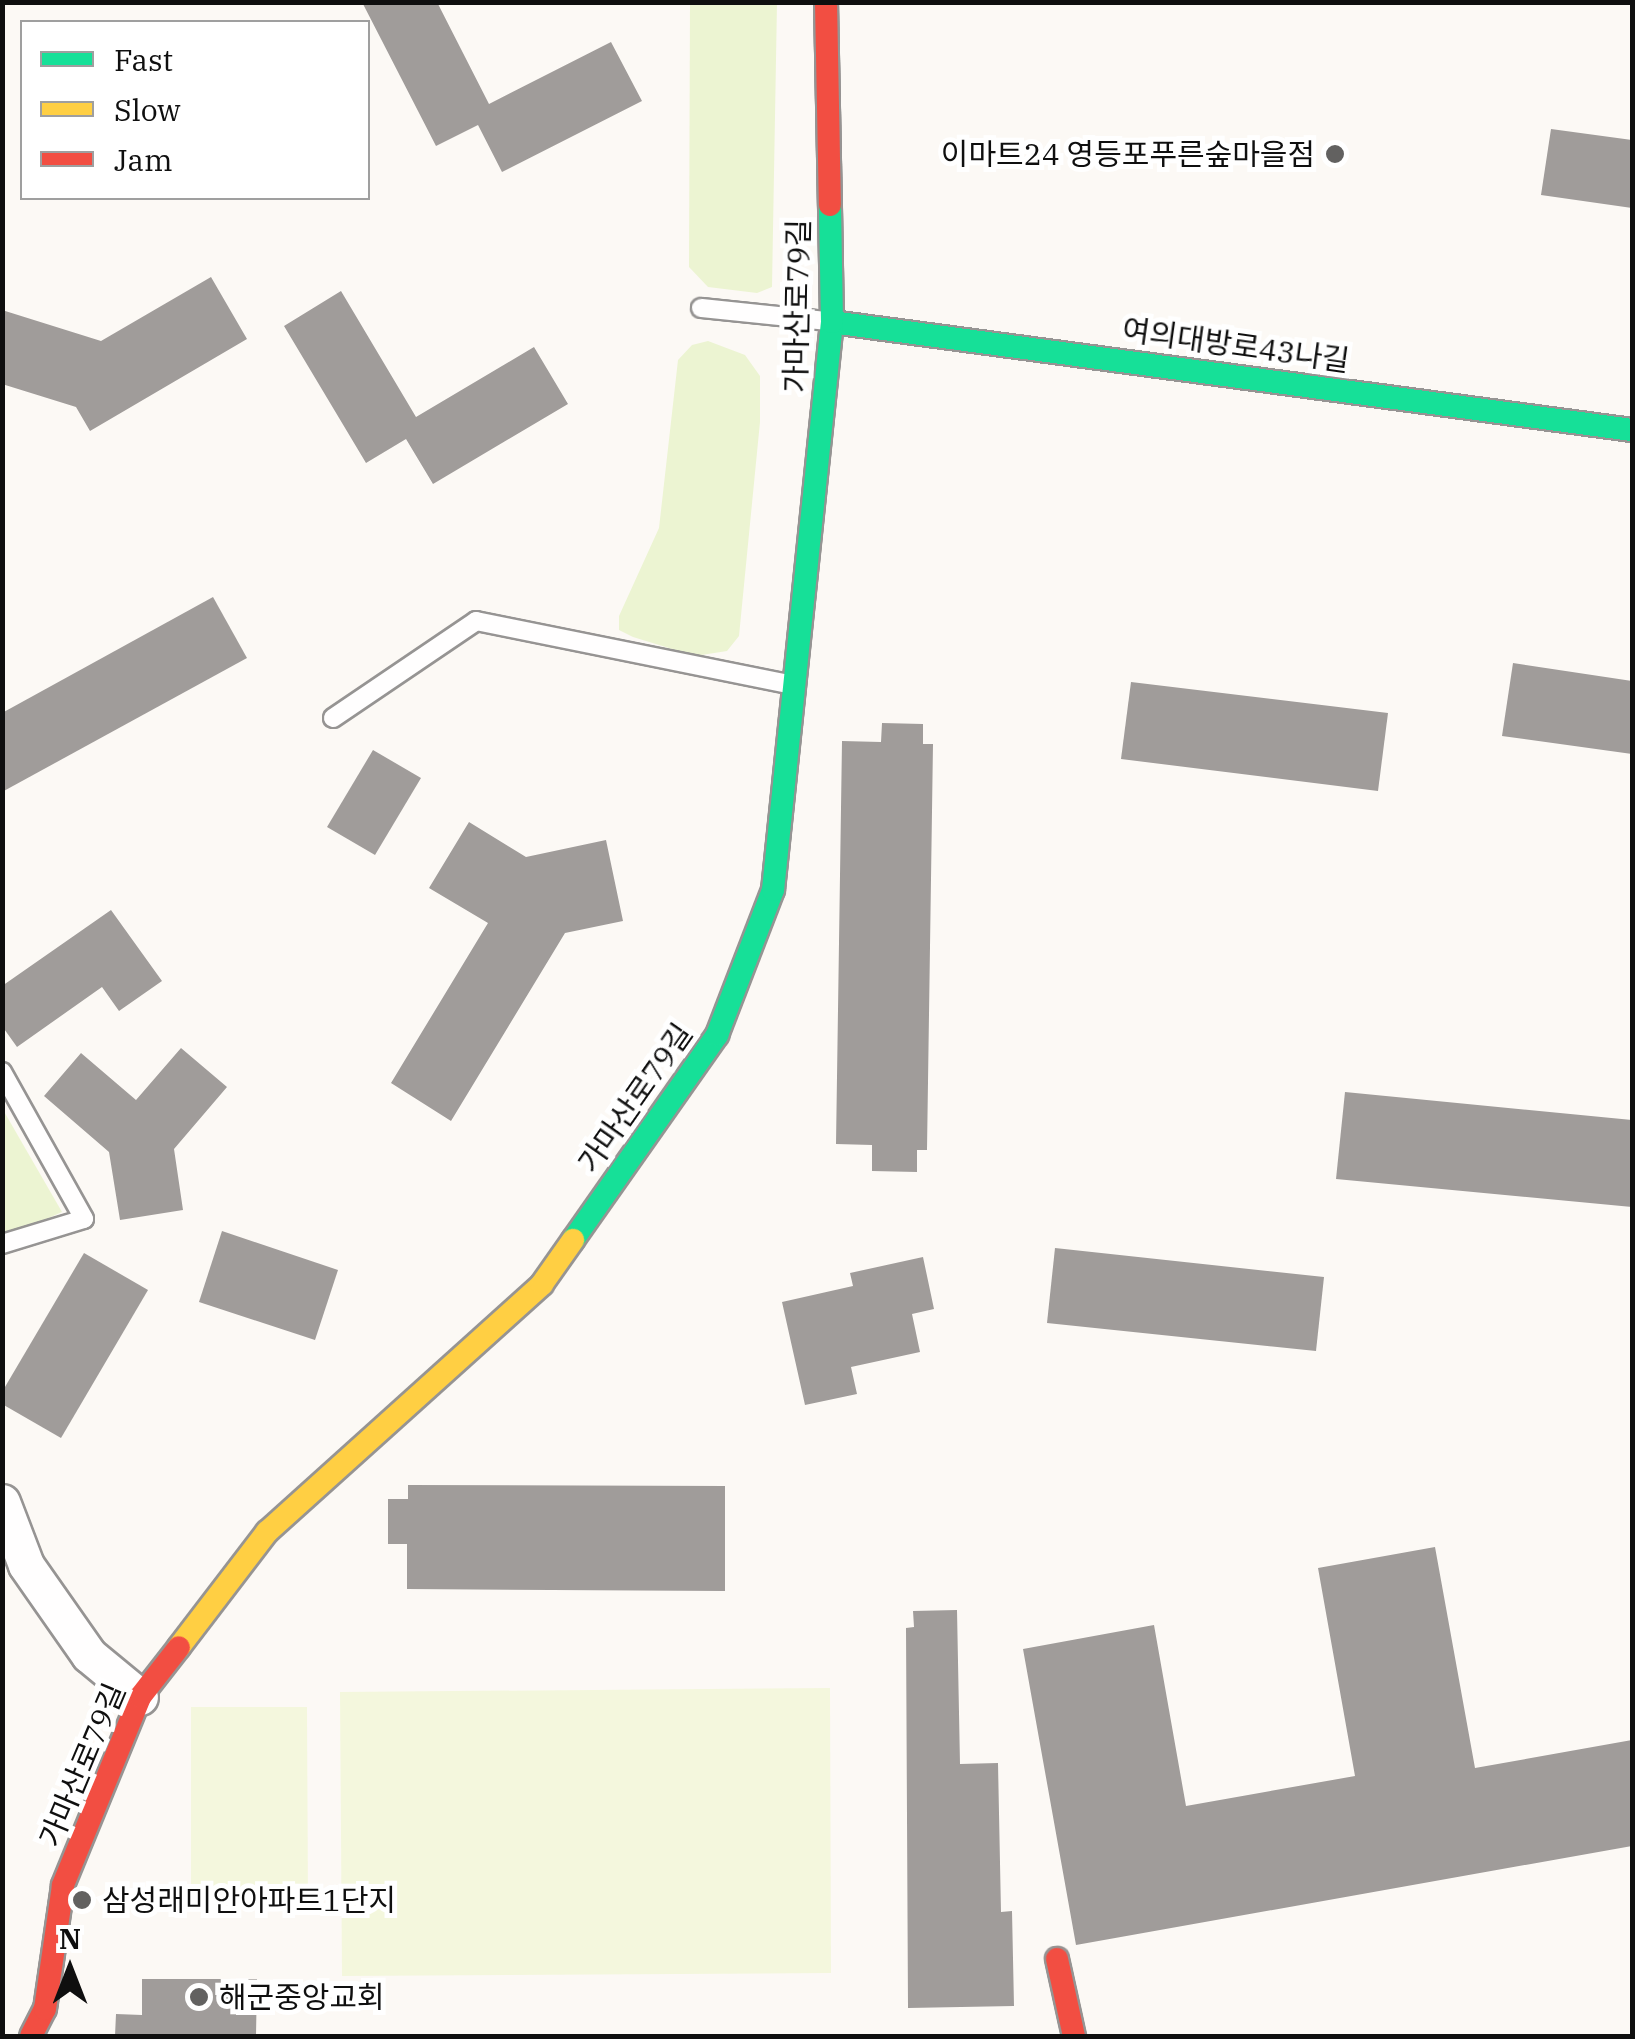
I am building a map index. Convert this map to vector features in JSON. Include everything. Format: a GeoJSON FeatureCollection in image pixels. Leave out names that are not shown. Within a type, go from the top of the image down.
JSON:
{"type":"FeatureCollection","features":[{"type":"Feature","properties":{"kind":"street","name":"가마산로79길"},"geometry":{"type":"LineString","coordinates":[[39,2027],[63,1885],[140,1696],[267,1532],[542,1284],[717,1035],[773,890],[798,686],[832,322],[826,2]]}},
{"type":"Feature","properties":{"kind":"street","name":"여의대방로43나길"},"geometry":{"type":"LineString","coordinates":[[832,322],[1632,430]]}},
{"type":"Feature","properties":{"kind":"street"},"geometry":{"type":"LineString","coordinates":[[2,1502],[26,1565],[89,1655],[140,1696]]}},
{"type":"Feature","properties":{"kind":"street"},"geometry":{"type":"LineString","coordinates":[[1057,1959],[1074,2036]]}},
{"type":"Feature","properties":{"kind":"lane"},"geometry":{"type":"LineString","coordinates":[[701,308],[832,322]]}},
{"type":"Feature","properties":{"kind":"lane"},"geometry":{"type":"LineString","coordinates":[[333,718],[476,621],[798,686]]}},
{"type":"Feature","properties":{"kind":"lane"},"geometry":{"type":"LineString","coordinates":[[2,1072],[84,1219],[2,1244]]}},
{"type":"Feature","properties":{"kind":"green space"},"geometry":{"type":"Polygon","coordinates":[[[690,3],[777,3],[772,287],[757,293],[708,287],[689,267],[690,3]]]}},
{"type":"Feature","properties":{"kind":"green space"},"geometry":{"type":"Polygon","coordinates":[[[708,341],[745,355],[760,376],[760,422],[739,636],[727,651],[695,656],[619,630],[619,616],[659,528],[678,360],[692,345],[708,341]]]}},
{"type":"Feature","properties":{"kind":"green space"},"geometry":{"type":"Polygon","coordinates":[[[2,1108],[62,1212],[2,1239],[2,1108]]]}},
{"type":"Feature","properties":{"kind":"green space"},"geometry":{"type":"Polygon","coordinates":[[[830,1688],[831,1973],[342,1976],[340,1692],[830,1688]]]}},
{"type":"Feature","properties":{"kind":"green space"},"geometry":{"type":"Polygon","coordinates":[[[191,1707],[307,1707],[308,1902],[191,1902],[191,1707]]]}},
{"type":"Feature","properties":{"kind":"building"},"geometry":{"type":"Polygon","coordinates":[[[437,2],[489,104],[611,42],[642,101],[502,172],[478,125],[436,146],[363,4],[437,2]]]}},
{"type":"Feature","properties":{"kind":"building"},"geometry":{"type":"Polygon","coordinates":[[[1551,129],[1632,140],[1632,208],[1541,195],[1551,129]]]}},
{"type":"Feature","properties":{"kind":"building"},"geometry":{"type":"Polygon","coordinates":[[[211,277],[247,339],[90,431],[76,407],[2,384],[2,310],[101,341],[211,277]]]}},
{"type":"Feature","properties":{"kind":"building"},"geometry":{"type":"Polygon","coordinates":[[[341,291],[416,417],[534,347],[568,404],[433,484],[406,439],[366,463],[284,326],[341,291]]]}},
{"type":"Feature","properties":{"kind":"building"},"geometry":{"type":"Polygon","coordinates":[[[213,597],[247,658],[2,792],[2,713],[213,597]]]}},
{"type":"Feature","properties":{"kind":"building"},"geometry":{"type":"Polygon","coordinates":[[[1513,663],[1632,681],[1632,754],[1502,736],[1513,663]]]}},
{"type":"Feature","properties":{"kind":"building"},"geometry":{"type":"Polygon","coordinates":[[[1131,682],[1388,713],[1378,791],[1121,759],[1131,682]]]}},
{"type":"Feature","properties":{"kind":"building"},"geometry":{"type":"Polygon","coordinates":[[[882,723],[923,724],[923,744],[933,744],[927,1150],[917,1150],[917,1172],[872,1171],[872,1145],[836,1144],[842,741],[881,742],[882,723]]]}},
{"type":"Feature","properties":{"kind":"building"},"geometry":{"type":"Polygon","coordinates":[[[373,750],[421,778],[375,855],[327,827],[373,750]]]}},
{"type":"Feature","properties":{"kind":"building"},"geometry":{"type":"Polygon","coordinates":[[[469,822],[526,857],[606,840],[623,921],[565,933],[451,1121],[391,1083],[488,923],[429,888],[469,822]]]}},
{"type":"Feature","properties":{"kind":"building"},"geometry":{"type":"Polygon","coordinates":[[[111,910],[162,981],[119,1011],[102,987],[17,1047],[2,1026],[2,986],[111,910]]]}},
{"type":"Feature","properties":{"kind":"building"},"geometry":{"type":"Polygon","coordinates":[[[181,1048],[227,1087],[174,1149],[183,1210],[120,1220],[109,1152],[44,1096],[81,1053],[136,1100],[181,1048]]]}},
{"type":"Feature","properties":{"kind":"building"},"geometry":{"type":"Polygon","coordinates":[[[1345,1092],[1632,1120],[1632,1207],[1336,1179],[1345,1092]]]}},
{"type":"Feature","properties":{"kind":"building"},"geometry":{"type":"Polygon","coordinates":[[[222,1231],[338,1270],[315,1340],[199,1302],[222,1231]]]}},
{"type":"Feature","properties":{"kind":"building"},"geometry":{"type":"Polygon","coordinates":[[[1055,1248],[1324,1277],[1316,1351],[1047,1323],[1055,1248]]]}},
{"type":"Feature","properties":{"kind":"building"},"geometry":{"type":"Polygon","coordinates":[[[84,1253],[148,1290],[61,1438],[2,1404],[2,1392],[84,1253]]]}},
{"type":"Feature","properties":{"kind":"building"},"geometry":{"type":"Polygon","coordinates":[[[923,1257],[934,1309],[912,1314],[920,1352],[851,1367],[857,1394],[805,1405],[782,1302],[853,1286],[850,1273],[923,1257]]]}},
{"type":"Feature","properties":{"kind":"building"},"geometry":{"type":"Polygon","coordinates":[[[408,1485],[725,1486],[725,1591],[407,1589],[407,1544],[388,1544],[388,1499],[408,1499],[408,1485]]]}},
{"type":"Feature","properties":{"kind":"building"},"geometry":{"type":"Polygon","coordinates":[[[1435,1547],[1475,1768],[1632,1740],[1632,1846],[1076,1945],[1023,1649],[1154,1625],[1186,1806],[1355,1776],[1318,1568],[1435,1547]]]}},
{"type":"Feature","properties":{"kind":"building"},"geometry":{"type":"Polygon","coordinates":[[[957,1610],[960,1764],[998,1763],[1001,1912],[1012,1911],[1014,2006],[908,2008],[906,1628],[914,1627],[913,1611],[957,1610]]]}},
{"type":"Feature","properties":{"kind":"building","name":"해군중앙교회"},"geometry":{"type":"Polygon","coordinates":[[[142,1979],[257,1979],[256,2036],[115,2036],[116,2014],[142,2015],[142,1979]]]}},
{"type":"Feature","properties":{"kind":"traffic: fast"},"geometry":{"type":"LineString","coordinates":[[573,1240],[717,1035],[773,890],[832,322],[830,205]]}},
{"type":"Feature","properties":{"kind":"traffic: fast"},"geometry":{"type":"LineString","coordinates":[[832,322],[1632,430]]}},
{"type":"Feature","properties":{"kind":"traffic: slow"},"geometry":{"type":"LineString","coordinates":[[179,1647],[267,1532],[542,1284],[573,1240]]}},
{"type":"Feature","properties":{"kind":"traffic: jam"},"geometry":{"type":"LineString","coordinates":[[826,2],[830,205]]}},
{"type":"Feature","properties":{"kind":"traffic: jam"},"geometry":{"type":"LineString","coordinates":[[31,2036],[45,2009],[63,1885],[140,1697],[179,1647]]}},
{"type":"Feature","properties":{"kind":"traffic: jam"},"geometry":{"type":"LineString","coordinates":[[1057,1959],[1074,2036]]}},
{"type":"Feature","properties":{"kind":"place","name":"이마트24 영등포푸른숲마을점"},"geometry":{"type":"Point","coordinates":[1335,154]}},
{"type":"Feature","properties":{"kind":"place","name":"삼성래미안아파트1단지"},"geometry":{"type":"Point","coordinates":[82,1900]}},
{"type":"Feature","properties":{"kind":"place","name":"해군중앙교회"},"geometry":{"type":"Point","coordinates":[199,1997]}}]}
